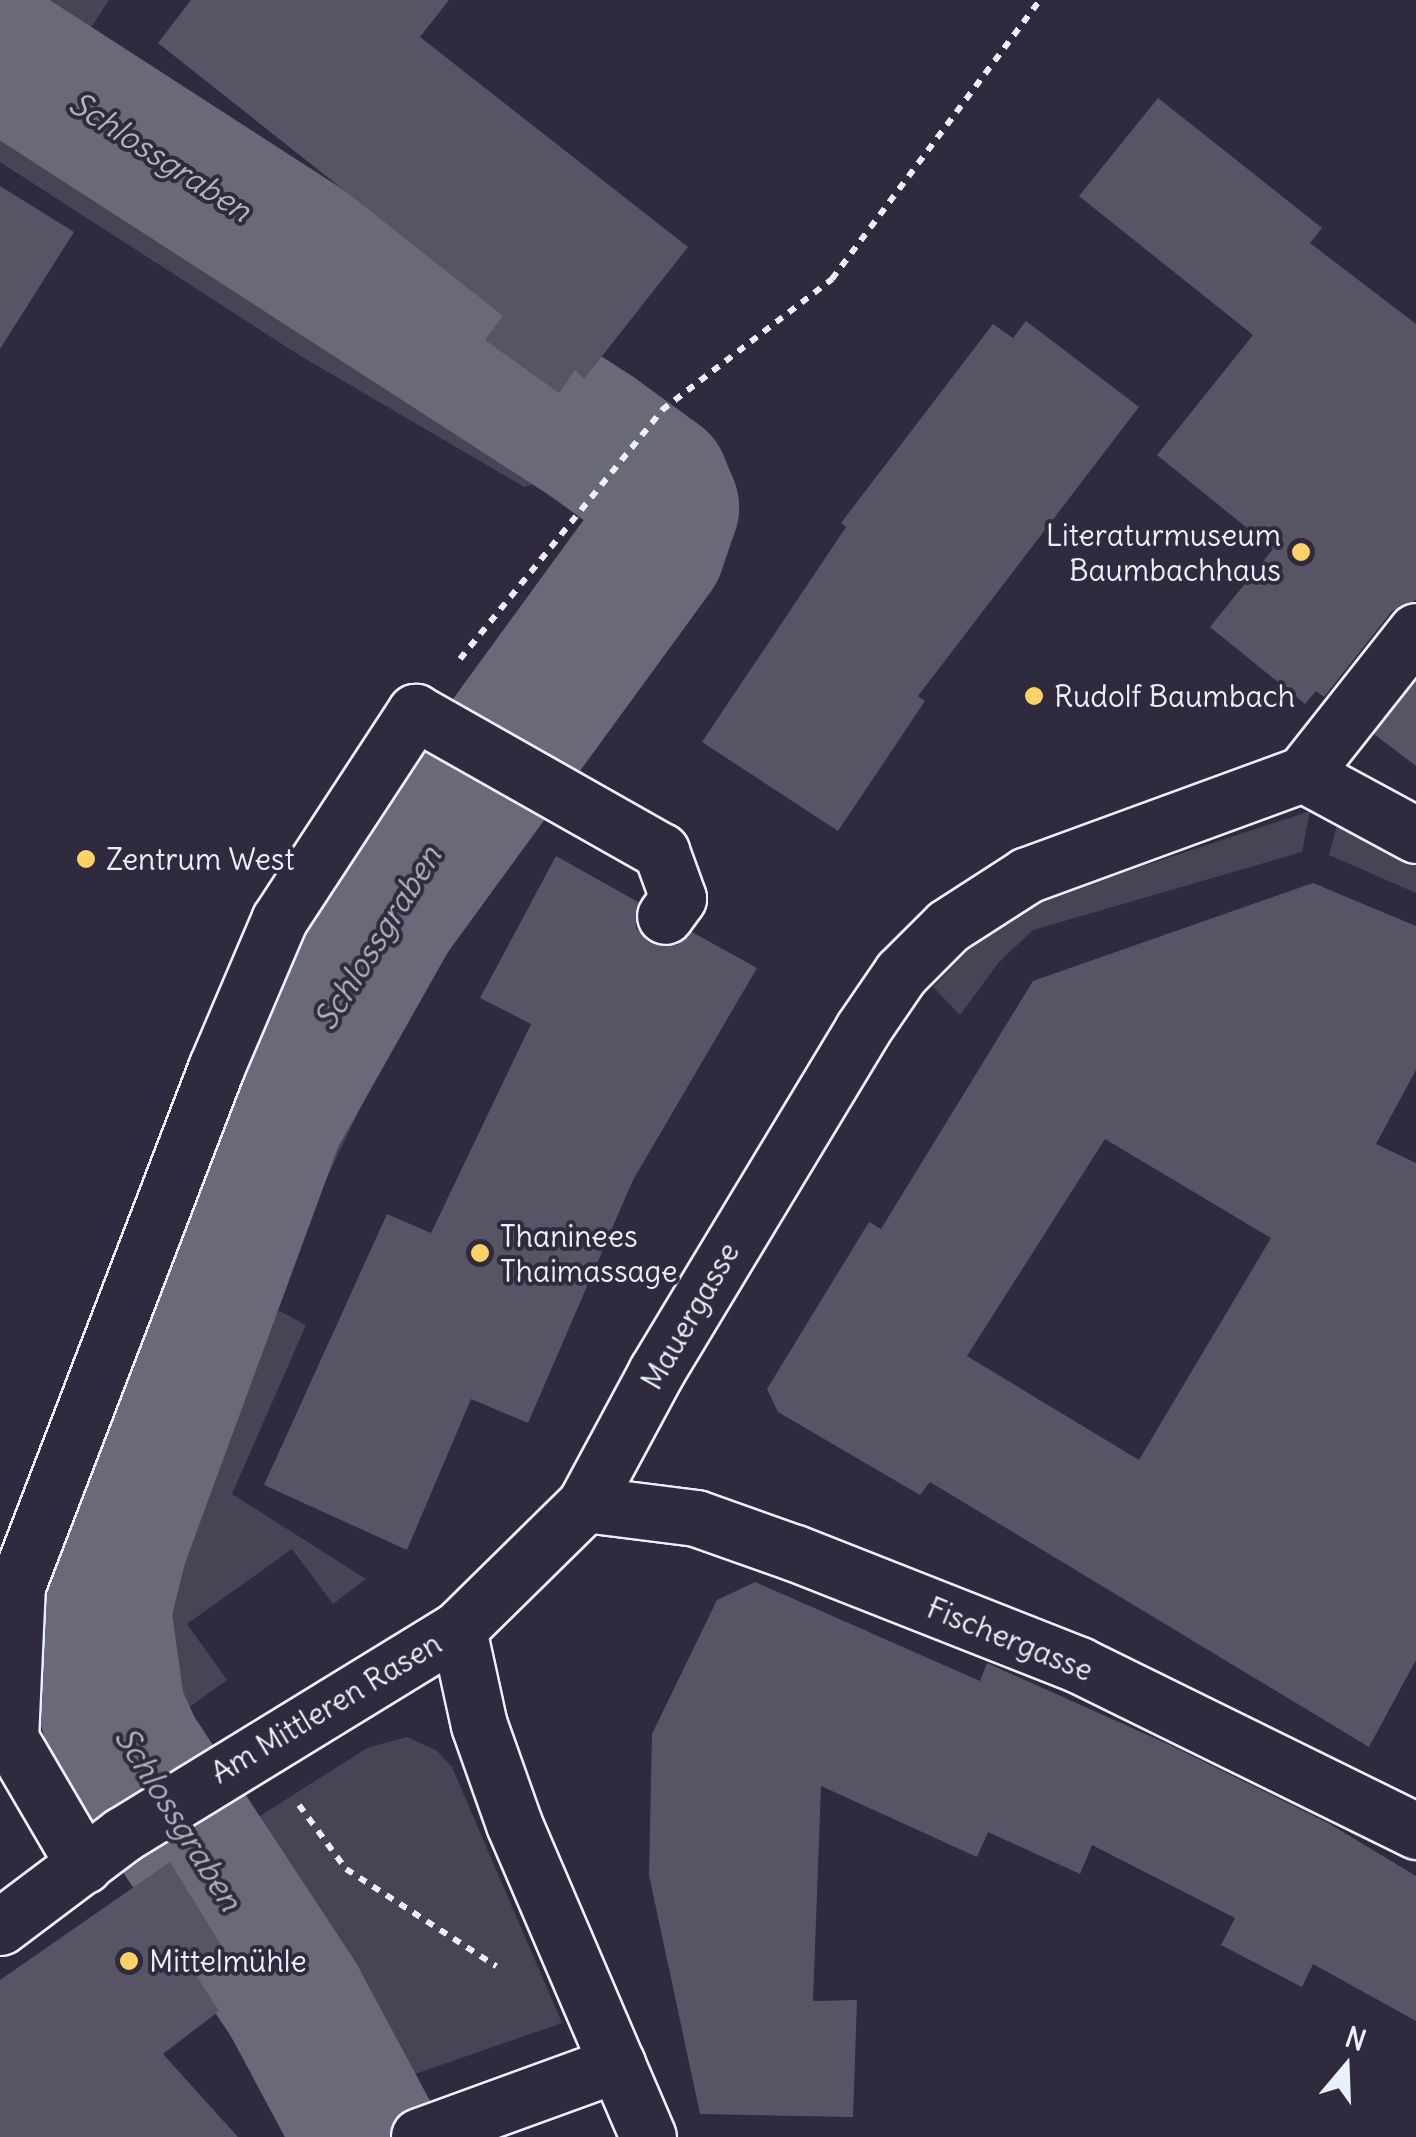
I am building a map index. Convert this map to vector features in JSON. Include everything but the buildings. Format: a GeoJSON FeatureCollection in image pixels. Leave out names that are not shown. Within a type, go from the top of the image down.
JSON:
{"type":"FeatureCollection","features":[{"type":"Feature","properties":{"kind":"street"},"geometry":{"type":"LineString","coordinates":[[1416,631],[1303,774],[1416,836]]}},
{"type":"Feature","properties":{"kind":"street"},"geometry":{"type":"LineString","coordinates":[[103,1850],[5,1730],[17,1586],[209,1086],[279,920],[430,722],[662,851],[678,898],[665,916]]}},
{"type":"Feature","properties":{"kind":"street","name":"Mauergasse"},"geometry":{"type":"LineString","coordinates":[[458,1629],[585,1504],[717,1268],[900,974],[948,926],[1006,885],[1303,774]]}},
{"type":"Feature","properties":{"kind":"street","name":"Fischergasse"},"geometry":{"type":"LineString","coordinates":[[585,1504],[696,1518],[795,1553],[1079,1665],[1416,1831]]}},
{"type":"Feature","properties":{"kind":"street"},"geometry":{"type":"LineString","coordinates":[[458,1629],[479,1725],[514,1824],[648,2137]]}},
{"type":"Feature","properties":{"kind":"street","name":"Am Mittleren Rasen"},"geometry":{"type":"LineString","coordinates":[[0,1927],[103,1850],[246,1756],[458,1629]]}},
{"type":"Feature","properties":{"kind":"street"},"geometry":{"type":"LineString","coordinates":[[419,2136],[617,2064]]}},
{"type":"Feature","properties":{"kind":"path"},"geometry":{"type":"LineString","coordinates":[[430,722],[662,410],[832,278],[1040,0]]}},
{"type":"Feature","properties":{"kind":"path"},"geometry":{"type":"LineString","coordinates":[[246,1756],[346,1868],[508,1977]]}},
{"type":"Feature","properties":{"kind":"shaded area"},"geometry":{"type":"Polygon","coordinates":[[[0,0],[109,0],[41,104],[574,458],[559,475],[524,487],[299,355],[0,162],[0,0]]]}},
{"type":"Feature","properties":{"kind":"shaded area"},"geometry":{"type":"Polygon","coordinates":[[[425,749],[549,814],[465,921],[372,1084],[266,1304],[306,1325],[232,1494],[366,1579],[333,1604],[292,1549],[187,1624],[227,1680],[86,1782],[44,1712],[52,1584],[244,1069],[307,937],[425,749]]]}},
{"type":"Feature","properties":{"kind":"shaded area"},"geometry":{"type":"Polygon","coordinates":[[[1310,811],[1302,852],[1033,930],[999,962],[960,1015],[933,987],[979,939],[1028,904],[1310,811]]]}},
{"type":"Feature","properties":{"kind":"shaded area"},"geometry":{"type":"Polygon","coordinates":[[[1340,814],[1416,853],[1416,893],[1329,855],[1340,814]]]}},
{"type":"Feature","properties":{"kind":"shaded area"},"geometry":{"type":"Polygon","coordinates":[[[407,1737],[436,1750],[452,1767],[562,2023],[398,2080],[406,2109],[384,2119],[219,1842],[367,1748],[407,1737]]]}},
{"type":"Feature","properties":{"kind":"waterway","name":"Schlossgraben"},"geometry":{"type":"LineString","coordinates":[[0,54],[590,435],[656,483],[666,507],[652,548],[386,913],[272,1115],[115,1542],[98,1610],[112,1711],[130,1751],[294,2001],[367,2137]]}},
{"type":"Feature","properties":{"kind":"place","name":"Literaturmuseum Baumbachhaus"},"geometry":{"type":"Point","coordinates":[1301,552]}},
{"type":"Feature","properties":{"kind":"place","name":"Rudolf Baumbach"},"geometry":{"type":"Point","coordinates":[1034,696]}},
{"type":"Feature","properties":{"kind":"place","name":"Zentrum West"},"geometry":{"type":"Point","coordinates":[86,859]}},
{"type":"Feature","properties":{"kind":"place","name":"Thaninees Thaimassage"},"geometry":{"type":"Point","coordinates":[480,1253]}},
{"type":"Feature","properties":{"kind":"place","name":"Mittelmühle"},"geometry":{"type":"Point","coordinates":[129,1961]}}]}
